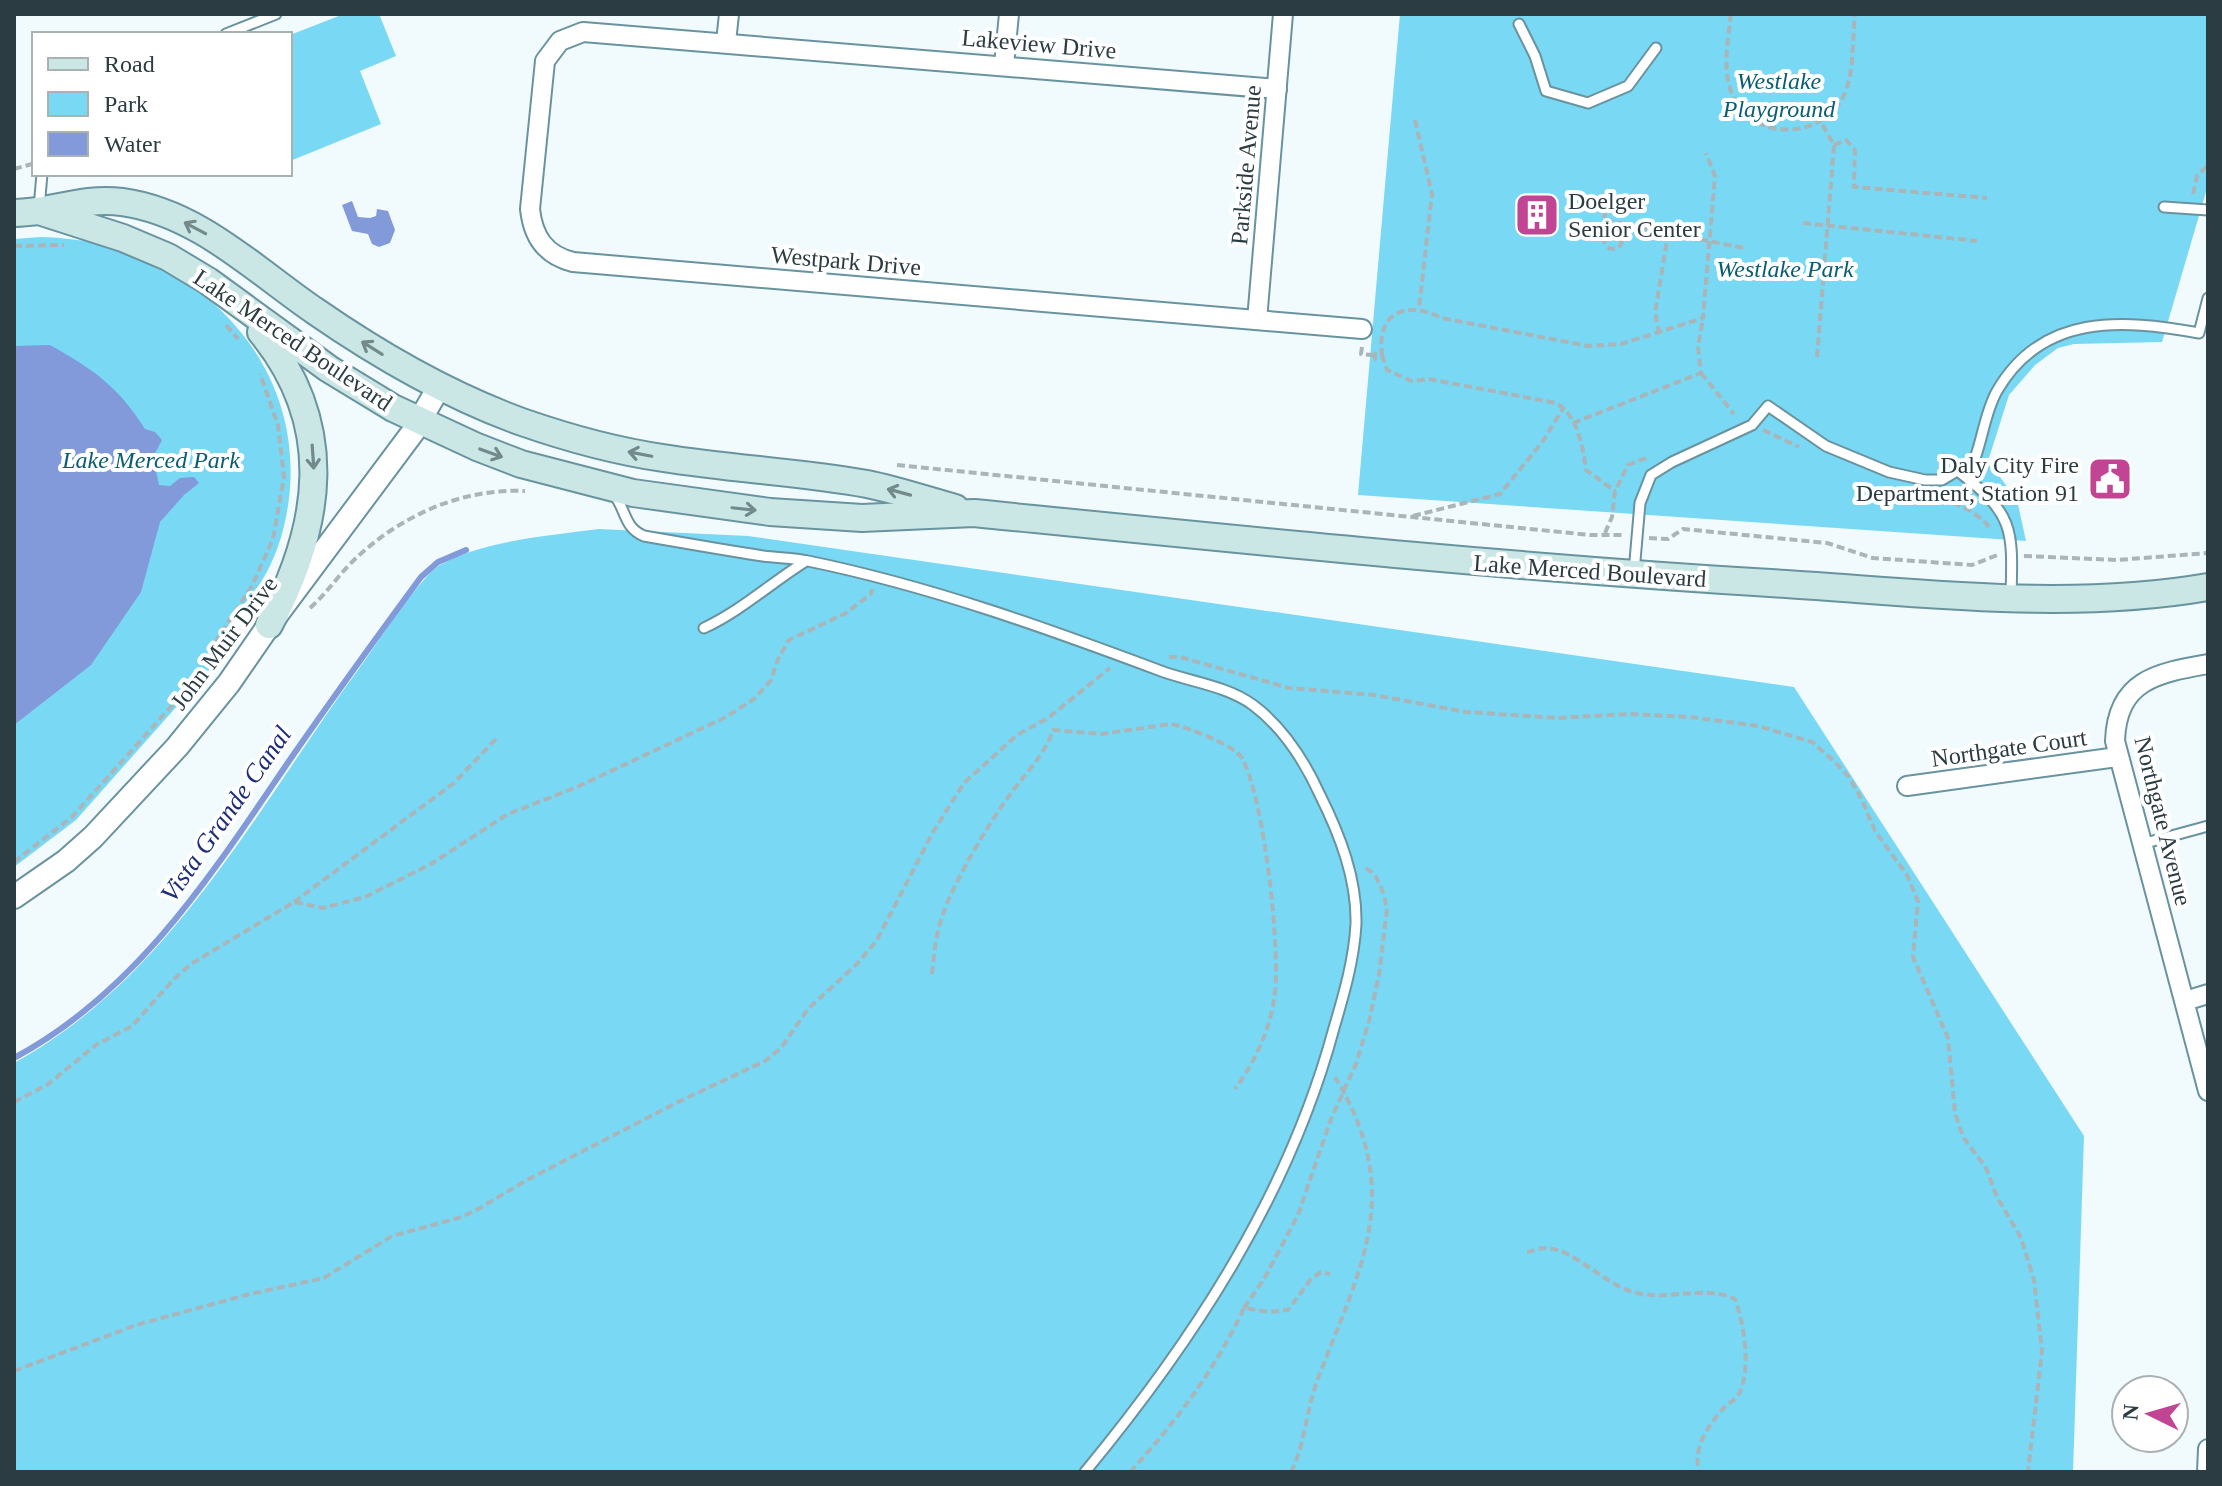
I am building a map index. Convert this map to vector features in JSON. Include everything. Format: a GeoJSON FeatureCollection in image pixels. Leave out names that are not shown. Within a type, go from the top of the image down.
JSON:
{"type":"FeatureCollection","features":[{"type":"Feature","properties":{"kind":"main road","name":"Lake Merced Boulevard"},"geometry":{"type":"LineString","coordinates":[[26,212],[99,201],[122,202],[164,213],[204,232],[351,335],[439,387],[525,423],[614,449],[660,458],[867,484],[974,513]]}},
{"type":"Feature","properties":{"kind":"main road","name":"Lake Merced Boulevard"},"geometry":{"type":"LineString","coordinates":[[26,212],[159,253],[188,268],[227,308],[420,422],[521,464],[609,489],[678,501],[839,517],[974,513],[1633,575],[2011,597],[2101,599],[2208,587]]}},
{"type":"Feature","properties":{"kind":"main road"},"geometry":{"type":"LineString","coordinates":[[227,308],[272,345],[293,379],[306,410],[313,448],[314,490],[306,534],[292,578],[269,625]]}},
{"type":"Feature","properties":{"kind":"street"},"geometry":{"type":"LineString","coordinates":[[726,42],[729,14]]}},
{"type":"Feature","properties":{"kind":"street"},"geometry":{"type":"LineString","coordinates":[[1004,65],[1009,14]]}},
{"type":"Feature","properties":{"kind":"street","name":"Parkside Avenue"},"geometry":{"type":"LineString","coordinates":[[1257,320],[1283,14]]}},
{"type":"Feature","properties":{"kind":"street","name":"Lakeview Drive"},"geometry":{"type":"LineString","coordinates":[[560,41],[570,35],[595,31],[1277,89]]}},
{"type":"Feature","properties":{"kind":"street","name":"Westpark Drive"},"geometry":{"type":"LineString","coordinates":[[560,41],[545,61],[542,74],[530,209],[535,234],[543,246],[562,259],[1362,329]]}},
{"type":"Feature","properties":{"kind":"street","name":"John Muir Drive"},"geometry":{"type":"LineString","coordinates":[[14,897],[66,861],[120,811],[215,701],[420,422],[439,387]]}},
{"type":"Feature","properties":{"kind":"street","name":"Northgate Avenue"},"geometry":{"type":"LineString","coordinates":[[2208,664],[2156,675],[2140,683],[2128,696],[2115,727],[2117,757],[2208,1091]]}},
{"type":"Feature","properties":{"kind":"street","name":"Northgate Court"},"geometry":{"type":"LineString","coordinates":[[1907,786],[2117,757]]}},
{"type":"Feature","properties":{"kind":"street"},"geometry":{"type":"LineString","coordinates":[[2185,1001],[2208,994]]}},
{"type":"Feature","properties":{"kind":"street"},"geometry":{"type":"LineString","coordinates":[[2207,1472],[2208,1449]]}},
{"type":"Feature","properties":{"kind":"lane"},"geometry":{"type":"LineString","coordinates":[[231,32],[276,14]]}},
{"type":"Feature","properties":{"kind":"lane"},"geometry":{"type":"LineString","coordinates":[[1519,24],[1535,56],[1546,91],[1588,103],[1628,86],[1656,48]]}},
{"type":"Feature","properties":{"kind":"lane"},"geometry":{"type":"LineString","coordinates":[[26,212],[41,176]]}},
{"type":"Feature","properties":{"kind":"lane"},"geometry":{"type":"LineString","coordinates":[[2164,207],[2208,210]]}},
{"type":"Feature","properties":{"kind":"lane"},"geometry":{"type":"LineString","coordinates":[[1633,575],[1640,503],[1651,475],[1752,425],[1768,406],[1826,446],[1889,472],[1925,480],[1942,480],[1974,461],[1996,392],[2018,361],[2052,337],[2108,324],[2166,327],[2199,333],[2208,298]]}},
{"type":"Feature","properties":{"kind":"lane"},"geometry":{"type":"LineString","coordinates":[[1959,472],[1988,494],[2005,518],[2012,555],[2011,597]]}},
{"type":"Feature","properties":{"kind":"lane"},"geometry":{"type":"LineString","coordinates":[[609,489],[620,503],[628,525],[635,533],[644,536],[806,561],[875,579],[1009,615],[1225,690],[1251,703],[1273,723],[1306,764],[1338,830],[1347,860],[1356,922],[1344,992],[1325,1062],[1295,1143],[1239,1255],[1167,1369],[1085,1472]]}},
{"type":"Feature","properties":{"kind":"lane"},"geometry":{"type":"LineString","coordinates":[[704,628],[748,603],[806,561]]}},
{"type":"Feature","properties":{"kind":"lane"},"geometry":{"type":"LineString","coordinates":[[2142,844],[2208,826]]}},
{"type":"Feature","properties":{"kind":"path"},"geometry":{"type":"LineString","coordinates":[[1731,14],[1727,78],[1740,109],[1753,122],[1786,130],[1821,122],[1843,99],[1849,82],[1855,14]]}},
{"type":"Feature","properties":{"kind":"path"},"geometry":{"type":"LineString","coordinates":[[1415,120],[1432,194],[1419,308],[1442,318],[1588,346],[1621,344],[1703,318]]}},
{"type":"Feature","properties":{"kind":"path"},"geometry":{"type":"LineString","coordinates":[[1817,357],[1834,145],[1821,122]]}},
{"type":"Feature","properties":{"kind":"path"},"geometry":{"type":"LineString","coordinates":[[1834,145],[1846,140],[1855,150],[1854,187],[1987,198]]}},
{"type":"Feature","properties":{"kind":"path"},"geometry":{"type":"LineString","coordinates":[[1706,153],[1715,176],[1698,347],[1701,373],[1734,414],[1805,450]]}},
{"type":"Feature","properties":{"kind":"path"},"geometry":{"type":"LineString","coordinates":[[2191,208],[2197,176],[2208,165]]}},
{"type":"Feature","properties":{"kind":"path"},"geometry":{"type":"LineString","coordinates":[[1607,198],[1604,220],[1744,248]]}},
{"type":"Feature","properties":{"kind":"path"},"geometry":{"type":"LineString","coordinates":[[1613,231],[1616,222]]}},
{"type":"Feature","properties":{"kind":"path"},"geometry":{"type":"LineString","coordinates":[[1803,223],[1977,241]]}},
{"type":"Feature","properties":{"kind":"path"},"geometry":{"type":"LineString","coordinates":[[1597,244],[1604,241],[1607,233],[1613,231],[1621,234],[1622,244],[1612,249],[1604,241]]}},
{"type":"Feature","properties":{"kind":"path"},"geometry":{"type":"LineString","coordinates":[[1659,334],[1655,313],[1668,233]]}},
{"type":"Feature","properties":{"kind":"path"},"geometry":{"type":"LineString","coordinates":[[14,246],[68,245]]}},
{"type":"Feature","properties":{"kind":"path"},"geometry":{"type":"LineString","coordinates":[[227,308],[240,343]]}},
{"type":"Feature","properties":{"kind":"path"},"geometry":{"type":"LineString","coordinates":[[1382,355],[1387,370],[1412,381],[1429,379],[1564,407],[1583,442],[1586,470],[1615,491]]}},
{"type":"Feature","properties":{"kind":"path"},"geometry":{"type":"LineString","coordinates":[[14,862],[72,817],[201,673],[219,636],[258,574],[273,539],[284,477],[278,425],[258,371]]}},
{"type":"Feature","properties":{"kind":"path"},"geometry":{"type":"LineString","coordinates":[[1573,423],[1701,373]]}},
{"type":"Feature","properties":{"kind":"path"},"geometry":{"type":"LineString","coordinates":[[1410,517],[1500,494],[1543,441],[1564,407]]}},
{"type":"Feature","properties":{"kind":"path"},"geometry":{"type":"LineString","coordinates":[[1605,533],[1612,517],[1615,491],[1628,465],[1650,457]]}},
{"type":"Feature","properties":{"kind":"path"},"geometry":{"type":"LineString","coordinates":[[892,465],[1590,535],[1605,533],[1668,539],[1683,529],[1827,543],[1873,558],[1972,565],[1997,554],[2117,560],[2208,553]]}},
{"type":"Feature","properties":{"kind":"path"},"geometry":{"type":"LineString","coordinates":[[307,611],[360,555],[417,515],[444,502],[472,495],[535,492]]}},
{"type":"Feature","properties":{"kind":"path"},"geometry":{"type":"LineString","coordinates":[[1916,492],[1947,500],[1982,517],[1996,536]]}},
{"type":"Feature","properties":{"kind":"path"},"geometry":{"type":"LineString","coordinates":[[1996,545],[1997,554]]}},
{"type":"Feature","properties":{"kind":"path"},"geometry":{"type":"LineString","coordinates":[[294,902],[323,908],[365,897],[431,864],[508,814],[577,787],[724,718],[754,699],[771,680],[789,640],[859,605],[871,594],[875,579]]}},
{"type":"Feature","properties":{"kind":"path"},"geometry":{"type":"LineString","coordinates":[[14,1371],[146,1322],[324,1278],[392,1236],[462,1217],[676,1103],[765,1061],[781,1048],[808,1009],[857,964],[877,940],[933,832],[964,783],[1017,735],[1048,718],[1112,667],[1133,660],[1180,657],[1289,688],[1374,695],[1466,712],[1557,718],[1629,714],[1690,717],[1758,726],[1812,742],[1835,762],[1849,777],[1875,831],[1907,875],[1918,901],[1913,957],[1948,1038],[1955,1113],[1963,1137],[1986,1168],[1997,1197],[2021,1238],[2034,1280],[2042,1351],[2028,1472]]}},
{"type":"Feature","properties":{"kind":"path"},"geometry":{"type":"LineString","coordinates":[[932,974],[935,944],[957,886],[1008,797],[1048,747],[1053,730],[1048,718]]}},
{"type":"Feature","properties":{"kind":"path"},"geometry":{"type":"LineString","coordinates":[[1053,730],[1111,733],[1171,724],[1234,749],[1242,757],[1266,856],[1277,978],[1265,1033],[1251,1068],[1235,1089]]}},
{"type":"Feature","properties":{"kind":"path"},"geometry":{"type":"LineString","coordinates":[[14,1102],[47,1085],[96,1045],[132,1026],[191,964],[294,902],[454,783],[496,739]]}},
{"type":"Feature","properties":{"kind":"path"},"geometry":{"type":"LineString","coordinates":[[1130,1472],[1195,1395],[1264,1279],[1298,1215],[1309,1178],[1356,1064],[1379,975],[1387,909],[1375,875],[1361,864],[1347,860]]}},
{"type":"Feature","properties":{"kind":"path"},"geometry":{"type":"LineString","coordinates":[[1291,1472],[1299,1455],[1312,1396],[1349,1303],[1371,1231],[1373,1200],[1367,1153],[1349,1100],[1325,1062]]}},
{"type":"Feature","properties":{"kind":"path"},"geometry":{"type":"LineString","coordinates":[[1527,1252],[1548,1248],[1576,1258],[1609,1282],[1645,1296],[1704,1292],[1723,1293],[1735,1299],[1744,1325],[1744,1381],[1737,1397],[1704,1431],[1699,1449],[1699,1472]]}},
{"type":"Feature","properties":{"kind":"path"},"geometry":{"type":"LineString","coordinates":[[1244,1308],[1269,1312],[1288,1310],[1311,1279],[1321,1272],[1330,1274]]}},
{"type":"Feature","properties":{"kind":"green space"},"geometry":{"type":"Polygon","coordinates":[[[344,14],[379,14],[396,56],[360,71],[381,124],[292,160],[292,34],[344,14]]]}},
{"type":"Feature","properties":{"kind":"green space","name":"Westlake Park"},"geometry":{"type":"Polygon","coordinates":[[[1400,14],[2208,14],[2208,185],[2162,342],[2074,344],[2058,348],[2035,365],[2009,395],[1988,461],[2017,500],[2026,541],[1358,495],[1400,14]]]}},
{"type":"Feature","properties":{"kind":"green space","name":"Lake Merced Park"},"geometry":{"type":"Polygon","coordinates":[[[41,237],[96,243],[148,259],[210,301],[236,327],[258,356],[274,387],[285,421],[290,456],[290,492],[283,530],[271,563],[222,642],[209,670],[76,820],[14,867],[14,239],[41,237]]]}},
{"type":"Feature","properties":{"kind":"green space"},"geometry":{"type":"Polygon","coordinates":[[[599,529],[748,536],[1794,687],[2084,1136],[2073,1472],[14,1472],[14,1063],[70,1027],[120,985],[165,938],[207,887],[398,614],[431,573],[440,565],[476,550],[599,529]]]}},
{"type":"Feature","properties":{"kind":"water"},"geometry":{"type":"Polygon","coordinates":[[[352,201],[358,217],[376,216],[377,209],[388,211],[395,230],[390,243],[379,247],[372,244],[368,234],[352,231],[342,205],[352,201]]]}},
{"type":"Feature","properties":{"kind":"water"},"geometry":{"type":"Polygon","coordinates":[[[50,345],[104,380],[125,401],[145,429],[155,432],[162,440],[153,457],[159,485],[170,486],[180,478],[194,477],[199,483],[160,522],[141,592],[91,665],[14,725],[14,346],[50,345]]]}},
{"type":"Feature","properties":{"kind":"waterway","name":"Vista Grande Canal"},"geometry":{"type":"LineString","coordinates":[[14,1058],[58,1031],[98,1000],[169,927],[231,846],[421,577],[438,562],[466,550]]}},
{"type":"Feature","properties":{"kind":"place","name":"Doelger Senior Center"},"geometry":{"type":"Point","coordinates":[1537,215]}},
{"type":"Feature","properties":{"kind":"place","name":"Daly City Fire Department, Station 91"},"geometry":{"type":"Point","coordinates":[2110,479]}},
{"type":"Feature","properties":{"kind":"park label","name":"Westlake Playground"},"geometry":{"type":"Point","coordinates":[1779,95]}}]}
